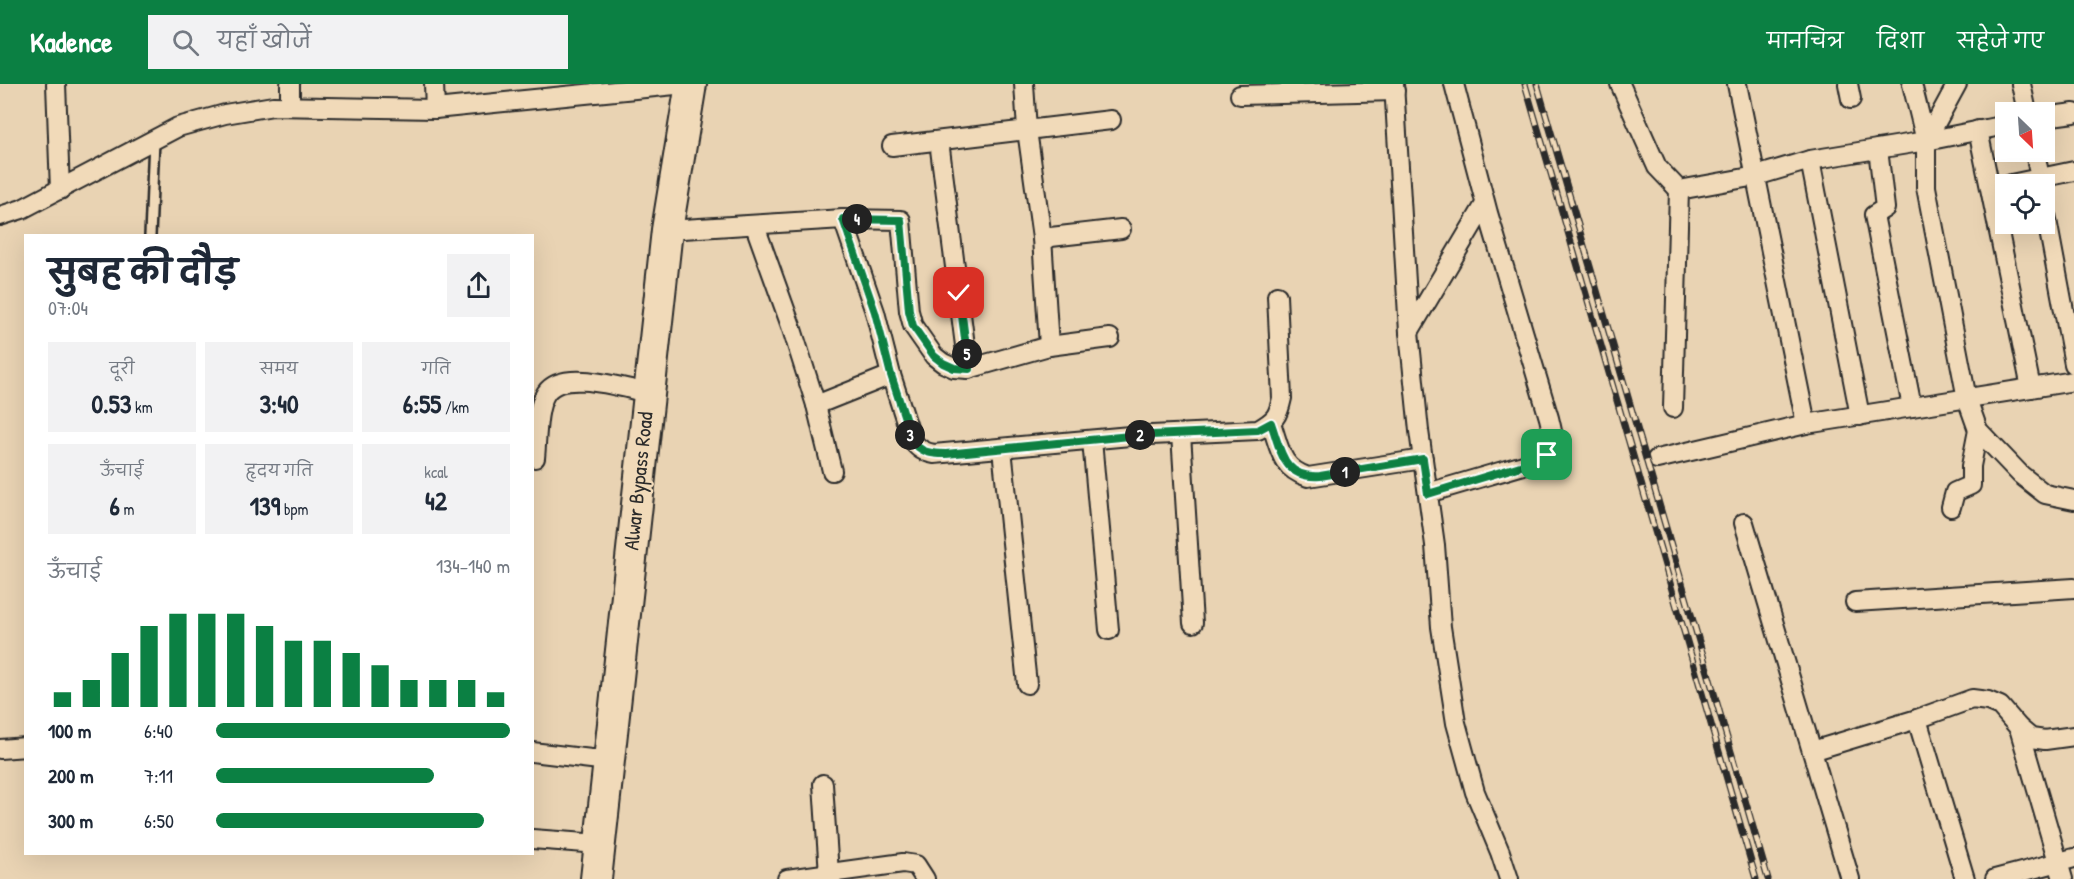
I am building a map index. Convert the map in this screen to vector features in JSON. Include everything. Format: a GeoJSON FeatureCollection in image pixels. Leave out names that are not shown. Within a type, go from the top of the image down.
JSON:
{"type":"FeatureCollection","features":[{"type":"Feature","properties":{"kind":"highway","name":"Alwar Bypass Road"},"geometry":{"type":"LineString","coordinates":[[596,879],[667,230],[691,84]]}},
{"type":"Feature","properties":{"kind":"street"},"geometry":{"type":"LineString","coordinates":[[56,84],[60,190]]}},
{"type":"Feature","properties":{"kind":"street"},"geometry":{"type":"LineString","coordinates":[[290,84],[290,106]]}},
{"type":"Feature","properties":{"kind":"street"},"geometry":{"type":"LineString","coordinates":[[434,84],[435,108]]}},
{"type":"Feature","properties":{"kind":"street"},"geometry":{"type":"LineString","coordinates":[[0,216],[22,209],[178,127],[225,114],[273,106],[435,108],[685,84]]}},
{"type":"Feature","properties":{"kind":"street"},"geometry":{"type":"LineString","coordinates":[[1024,84],[1027,130],[1041,238],[1049,346]]}},
{"type":"Feature","properties":{"kind":"street"},"geometry":{"type":"LineString","coordinates":[[1428,494],[1537,461],[1547,455],[1552,448],[1553,435],[1485,204],[1454,84]]}},
{"type":"Feature","properties":{"kind":"street"},"geometry":{"type":"LineString","coordinates":[[1620,84],[1657,167],[1679,190],[1673,408]]}},
{"type":"Feature","properties":{"kind":"street"},"geometry":{"type":"LineString","coordinates":[[1737,84],[1806,424]]}},
{"type":"Feature","properties":{"kind":"street"},"geometry":{"type":"LineString","coordinates":[[1912,84],[1926,141],[1926,187],[1967,399],[1978,430],[2021,475],[2045,494],[2074,500]]}},
{"type":"Feature","properties":{"kind":"street"},"geometry":{"type":"LineString","coordinates":[[1926,141],[1957,84]]}},
{"type":"Feature","properties":{"kind":"street"},"geometry":{"type":"LineString","coordinates":[[2021,84],[2025,102]]}},
{"type":"Feature","properties":{"kind":"street"},"geometry":{"type":"LineString","coordinates":[[1240,95],[1394,88],[1409,332],[1435,545],[1441,627],[1456,723],[1475,792],[1509,879]]}},
{"type":"Feature","properties":{"kind":"street"},"geometry":{"type":"LineString","coordinates":[[2055,116],[2074,113]]}},
{"type":"Feature","properties":{"kind":"street"},"geometry":{"type":"LineString","coordinates":[[892,146],[1111,120]]}},
{"type":"Feature","properties":{"kind":"street"},"geometry":{"type":"LineString","coordinates":[[1679,190],[1756,176],[1810,160],[1995,127]]}},
{"type":"Feature","properties":{"kind":"street"},"geometry":{"type":"LineString","coordinates":[[1978,130],[1995,178]]}},
{"type":"Feature","properties":{"kind":"street"},"geometry":{"type":"LineString","coordinates":[[939,141],[969,369]]}},
{"type":"Feature","properties":{"kind":"street"},"geometry":{"type":"LineString","coordinates":[[1878,149],[1885,208],[1874,215],[1912,407]]}},
{"type":"Feature","properties":{"kind":"street"},"geometry":{"type":"LineString","coordinates":[[1810,160],[1860,416]]}},
{"type":"Feature","properties":{"kind":"street"},"geometry":{"type":"LineString","coordinates":[[2055,177],[2074,171]]}},
{"type":"Feature","properties":{"kind":"street"},"geometry":{"type":"LineString","coordinates":[[1409,332],[1485,204]]}},
{"type":"Feature","properties":{"kind":"street"},"geometry":{"type":"LineString","coordinates":[[667,230],[843,219],[901,220],[909,311],[913,326],[934,356],[954,368],[969,369],[1049,346],[1110,338]]}},
{"type":"Feature","properties":{"kind":"street"},"geometry":{"type":"LineString","coordinates":[[843,219],[875,312],[891,375],[912,440],[916,447],[934,454],[1130,436],[1258,430],[1271,423],[1279,414],[1282,398],[1276,296]]}},
{"type":"Feature","properties":{"kind":"street"},"geometry":{"type":"LineString","coordinates":[[755,226],[791,326],[816,405],[832,471]]}},
{"type":"Feature","properties":{"kind":"street"},"geometry":{"type":"LineString","coordinates":[[1041,238],[1121,229]]}},
{"type":"Feature","properties":{"kind":"street"},"geometry":{"type":"LineString","coordinates":[[2006,234],[2031,388]]}},
{"type":"Feature","properties":{"kind":"street"},"geometry":{"type":"LineString","coordinates":[[2050,234],[2074,364]]}},
{"type":"Feature","properties":{"kind":"street"},"geometry":{"type":"LineString","coordinates":[[816,405],[891,375]]}},
{"type":"Feature","properties":{"kind":"street"},"geometry":{"type":"LineString","coordinates":[[535,458],[541,404],[546,393],[554,384],[566,381],[591,382],[648,393]]}},
{"type":"Feature","properties":{"kind":"street"},"geometry":{"type":"LineString","coordinates":[[1657,459],[1806,424],[2074,381]]}},
{"type":"Feature","properties":{"kind":"street"},"geometry":{"type":"LineString","coordinates":[[1271,423],[1286,465],[1296,473],[1308,477],[1423,459]]}},
{"type":"Feature","properties":{"kind":"street"},"geometry":{"type":"LineString","coordinates":[[1951,507],[1955,492],[1971,486],[1971,466],[1978,430]]}},
{"type":"Feature","properties":{"kind":"street"},"geometry":{"type":"LineString","coordinates":[[1181,434],[1193,623]]}},
{"type":"Feature","properties":{"kind":"street"},"geometry":{"type":"LineString","coordinates":[[1092,440],[1109,630]]}},
{"type":"Feature","properties":{"kind":"street"},"geometry":{"type":"LineString","coordinates":[[1002,449],[1027,684]]}},
{"type":"Feature","properties":{"kind":"street"},"geometry":{"type":"LineString","coordinates":[[1744,523],[1850,879]]}},
{"type":"Feature","properties":{"kind":"street"},"geometry":{"type":"LineString","coordinates":[[1855,602],[2074,588]]}},
{"type":"Feature","properties":{"kind":"street"},"geometry":{"type":"LineString","coordinates":[[1812,751],[1917,719],[1972,699],[1988,701],[2000,706],[2031,738],[2045,740],[2074,736]]}},
{"type":"Feature","properties":{"kind":"street"},"geometry":{"type":"LineString","coordinates":[[1917,719],[1965,879]]}},
{"type":"Feature","properties":{"kind":"street"},"geometry":{"type":"LineString","coordinates":[[1995,879],[2065,866],[2019,728]]}},
{"type":"Feature","properties":{"kind":"street"},"geometry":{"type":"LineString","coordinates":[[0,749],[24,747]]}},
{"type":"Feature","properties":{"kind":"street"},"geometry":{"type":"LineString","coordinates":[[534,752],[608,761]]}},
{"type":"Feature","properties":{"kind":"street"},"geometry":{"type":"LineString","coordinates":[[823,784],[829,873]]}},
{"type":"Feature","properties":{"kind":"street"},"geometry":{"type":"LineString","coordinates":[[534,839],[599,844]]}},
{"type":"Feature","properties":{"kind":"street"},"geometry":{"type":"LineString","coordinates":[[787,879],[903,863],[916,865],[925,879]]}},
{"type":"Feature","properties":{"kind":"lane"},"geometry":{"type":"LineString","coordinates":[[150,234],[154,140]]}},
{"type":"Feature","properties":{"kind":"railway"},"geometry":{"type":"LineString","coordinates":[[1525,84],[1756,879]]}},
{"type":"Feature","properties":{"kind":"railway"},"geometry":{"type":"LineString","coordinates":[[1537,84],[1768,879]]}},
{"type":"Feature","properties":{"kind":"route"},"geometry":{"type":"LineString","coordinates":[[959,293],[969,369],[954,368],[943,363],[934,356],[913,326],[909,311],[901,220],[843,219],[875,312],[891,375],[912,440],[916,447],[925,452],[946,454],[1130,436],[1258,430],[1271,423],[1286,465],[1296,473],[1308,477],[1320,476],[1423,459],[1428,494],[1537,461],[1547,455]]}}]}
